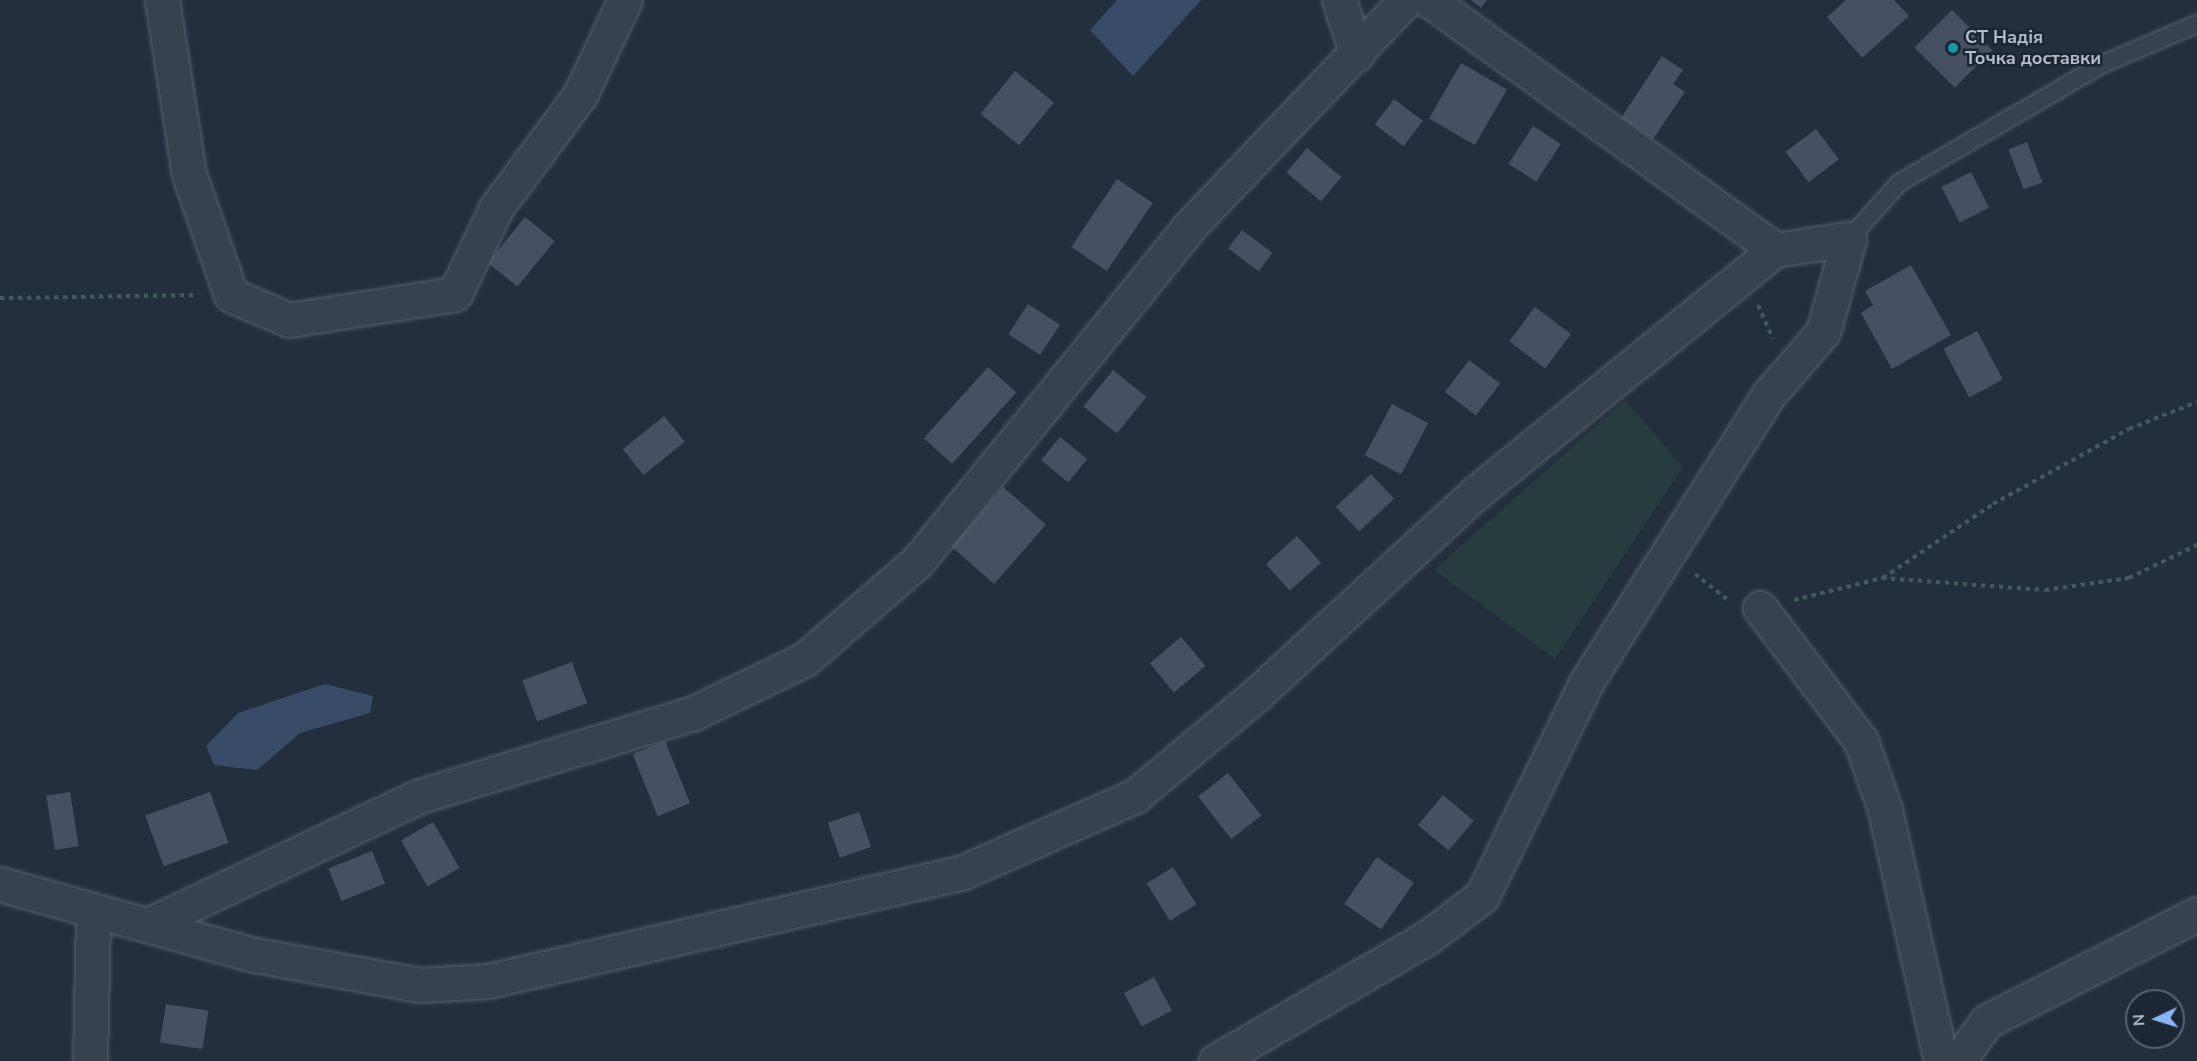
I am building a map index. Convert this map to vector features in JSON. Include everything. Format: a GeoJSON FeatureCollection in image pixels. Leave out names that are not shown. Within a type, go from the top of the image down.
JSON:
{"type":"FeatureCollection","features":[{"type":"Feature","properties":{"kind":"street"},"geometry":{"type":"LineString","coordinates":[[162,0],[189,174],[231,295],[289,320],[455,294],[496,208],[580,95],[625,0]]}},
{"type":"Feature","properties":{"kind":"street"},"geometry":{"type":"LineString","coordinates":[[1340,0],[1357,54]]}},
{"type":"Feature","properties":{"kind":"street"},"geometry":{"type":"LineString","coordinates":[[150,924],[417,797],[694,713],[805,659],[917,562],[1188,228],[1357,54],[1406,0]]}},
{"type":"Feature","properties":{"kind":"street"},"geometry":{"type":"LineString","coordinates":[[1429,0],[1774,250]]}},
{"type":"Feature","properties":{"kind":"street"},"geometry":{"type":"LineString","coordinates":[[0,884],[93,912],[150,924],[350,976],[419,985],[488,981],[961,873],[1135,795],[1257,694],[1477,492],[1774,250],[1849,239],[1823,332],[1768,394],[1587,681],[1482,896],[1428,937],[1216,1061]]}},
{"type":"Feature","properties":{"kind":"street"},"geometry":{"type":"LineString","coordinates":[[1760,608],[1861,741],[1885,810],[1941,1061]]}},
{"type":"Feature","properties":{"kind":"street"},"geometry":{"type":"LineString","coordinates":[[93,912],[93,1059]]}},
{"type":"Feature","properties":{"kind":"street"},"geometry":{"type":"LineString","coordinates":[[1958,1061],[1987,1021],[2197,914]]}},
{"type":"Feature","properties":{"kind":"lane"},"geometry":{"type":"LineString","coordinates":[[1849,239],[1899,183],[2103,64],[2197,24]]}},
{"type":"Feature","properties":{"kind":"path"},"geometry":{"type":"LineString","coordinates":[[1745,274],[1774,342],[1768,394]]}},
{"type":"Feature","properties":{"kind":"path"},"geometry":{"type":"LineString","coordinates":[[0,298],[231,295]]}},
{"type":"Feature","properties":{"kind":"path"},"geometry":{"type":"LineString","coordinates":[[1882,578],[1993,504],[2129,429],[2197,402]]}},
{"type":"Feature","properties":{"kind":"path"},"geometry":{"type":"LineString","coordinates":[[1693,568],[1719,597],[1760,608],[1882,578],[2045,590],[2129,578],[2197,545]]}},
{"type":"Feature","properties":{"kind":"green space"},"geometry":{"type":"Polygon","coordinates":[[[1625,400],[1683,467],[1555,659],[1434,570],[1625,400]]]}},
{"type":"Feature","properties":{"kind":"water"},"geometry":{"type":"Polygon","coordinates":[[[1117,0],[1201,0],[1133,76],[1090,30],[1117,0]]]}},
{"type":"Feature","properties":{"kind":"water"},"geometry":{"type":"Polygon","coordinates":[[[325,684],[373,696],[370,713],[300,733],[257,770],[214,765],[206,746],[238,713],[325,684]]]}},
{"type":"Feature","properties":{"kind":"building"},"geometry":{"type":"Polygon","coordinates":[[[1471,0],[1487,0],[1481,8],[1471,0]]]}},
{"type":"Feature","properties":{"kind":"building"},"geometry":{"type":"Polygon","coordinates":[[[1846,0],[1894,0],[1909,16],[1862,58],[1827,17],[1846,0]]]}},
{"type":"Feature","properties":{"kind":"building","name":"СТ Надія Точка доставки"},"geometry":{"type":"Polygon","coordinates":[[[1952,10],[1992,50],[1955,88],[1915,47],[1952,10]]]}},
{"type":"Feature","properties":{"kind":"building"},"geometry":{"type":"Polygon","coordinates":[[[1662,56],[1683,70],[1673,84],[1685,92],[1653,139],[1621,118],[1662,56]]]}},
{"type":"Feature","properties":{"kind":"building"},"geometry":{"type":"Polygon","coordinates":[[[1461,63],[1507,90],[1475,145],[1429,118],[1461,63]]]}},
{"type":"Feature","properties":{"kind":"building"},"geometry":{"type":"Polygon","coordinates":[[[1015,71],[1054,102],[1019,145],[980,114],[1015,71]]]}},
{"type":"Feature","properties":{"kind":"building"},"geometry":{"type":"Polygon","coordinates":[[[1394,99],[1423,121],[1403,146],[1375,125],[1394,99]]]}},
{"type":"Feature","properties":{"kind":"building"},"geometry":{"type":"Polygon","coordinates":[[[1533,126],[1561,144],[1536,182],[1508,164],[1533,126]]]}},
{"type":"Feature","properties":{"kind":"building"},"geometry":{"type":"Polygon","coordinates":[[[1816,129],[1839,159],[1809,182],[1786,152],[1816,129]]]}},
{"type":"Feature","properties":{"kind":"building"},"geometry":{"type":"Polygon","coordinates":[[[2027,142],[2042,182],[2024,189],[2008,149],[2027,142]]]}},
{"type":"Feature","properties":{"kind":"building"},"geometry":{"type":"Polygon","coordinates":[[[1307,148],[1341,177],[1321,201],[1286,173],[1307,148]]]}},
{"type":"Feature","properties":{"kind":"building"},"geometry":{"type":"Polygon","coordinates":[[[1971,172],[1989,208],[1960,223],[1942,187],[1971,172]]]}},
{"type":"Feature","properties":{"kind":"building"},"geometry":{"type":"Polygon","coordinates":[[[1117,179],[1153,203],[1107,271],[1071,247],[1117,179]]]}},
{"type":"Feature","properties":{"kind":"building"},"geometry":{"type":"Polygon","coordinates":[[[525,217],[555,241],[517,287],[488,263],[525,217]]]}},
{"type":"Feature","properties":{"kind":"building"},"geometry":{"type":"Polygon","coordinates":[[[1242,230],[1272,253],[1259,271],[1228,248],[1242,230]]]}},
{"type":"Feature","properties":{"kind":"building"},"geometry":{"type":"Polygon","coordinates":[[[1911,265],[1951,335],[1892,369],[1861,313],[1873,305],[1865,291],[1911,265]]]}},
{"type":"Feature","properties":{"kind":"building"},"geometry":{"type":"Polygon","coordinates":[[[1028,304],[1060,325],[1040,355],[1008,334],[1028,304]]]}},
{"type":"Feature","properties":{"kind":"building"},"geometry":{"type":"Polygon","coordinates":[[[1535,307],[1571,334],[1545,368],[1509,341],[1535,307]]]}},
{"type":"Feature","properties":{"kind":"building"},"geometry":{"type":"Polygon","coordinates":[[[1977,331],[2003,380],[1969,397],[1943,349],[1977,331]]]}},
{"type":"Feature","properties":{"kind":"building"},"geometry":{"type":"Polygon","coordinates":[[[1469,360],[1500,383],[1476,415],[1445,392],[1469,360]]]}},
{"type":"Feature","properties":{"kind":"building"},"geometry":{"type":"Polygon","coordinates":[[[988,367],[1016,392],[952,464],[924,438],[988,367]]]}},
{"type":"Feature","properties":{"kind":"building"},"geometry":{"type":"Polygon","coordinates":[[[1113,370],[1146,397],[1117,434],[1083,407],[1113,370]]]}},
{"type":"Feature","properties":{"kind":"building"},"geometry":{"type":"Polygon","coordinates":[[[1392,404],[1428,423],[1401,474],[1365,455],[1392,404]]]}},
{"type":"Feature","properties":{"kind":"building"},"geometry":{"type":"Polygon","coordinates":[[[664,416],[685,442],[644,475],[623,449],[664,416]]]}},
{"type":"Feature","properties":{"kind":"building"},"geometry":{"type":"Polygon","coordinates":[[[1060,437],[1087,459],[1068,482],[1041,460],[1060,437]]]}},
{"type":"Feature","properties":{"kind":"building"},"geometry":{"type":"Polygon","coordinates":[[[1371,474],[1394,499],[1359,532],[1336,507],[1371,474]]]}},
{"type":"Feature","properties":{"kind":"building"},"geometry":{"type":"Polygon","coordinates":[[[1003,487],[1046,524],[994,584],[951,547],[1003,487]]]}},
{"type":"Feature","properties":{"kind":"building"},"geometry":{"type":"Polygon","coordinates":[[[1297,536],[1321,563],[1290,591],[1266,564],[1297,536]]]}},
{"type":"Feature","properties":{"kind":"building"},"geometry":{"type":"Polygon","coordinates":[[[1181,637],[1205,666],[1174,692],[1150,663],[1181,637]]]}},
{"type":"Feature","properties":{"kind":"building"},"geometry":{"type":"Polygon","coordinates":[[[572,662],[587,703],[537,721],[522,680],[572,662]]]}},
{"type":"Feature","properties":{"kind":"building"},"geometry":{"type":"Polygon","coordinates":[[[665,741],[690,803],[658,816],[633,754],[665,741]]]}},
{"type":"Feature","properties":{"kind":"building"},"geometry":{"type":"Polygon","coordinates":[[[1228,773],[1261,816],[1231,839],[1198,796],[1228,773]]]}},
{"type":"Feature","properties":{"kind":"building"},"geometry":{"type":"Polygon","coordinates":[[[70,792],[79,846],[55,850],[46,796],[70,792]]]}},
{"type":"Feature","properties":{"kind":"building"},"geometry":{"type":"Polygon","coordinates":[[[210,792],[228,843],[164,866],[145,816],[210,792]]]}},
{"type":"Feature","properties":{"kind":"building"},"geometry":{"type":"Polygon","coordinates":[[[1443,795],[1474,821],[1449,851],[1418,825],[1443,795]]]}},
{"type":"Feature","properties":{"kind":"building"},"geometry":{"type":"Polygon","coordinates":[[[859,812],[871,847],[840,858],[828,823],[859,812]]]}},
{"type":"Feature","properties":{"kind":"building"},"geometry":{"type":"Polygon","coordinates":[[[433,822],[460,868],[427,886],[401,840],[433,822]]]}},
{"type":"Feature","properties":{"kind":"building"},"geometry":{"type":"Polygon","coordinates":[[[372,851],[385,883],[342,901],[328,869],[372,851]]]}},
{"type":"Feature","properties":{"kind":"building"},"geometry":{"type":"Polygon","coordinates":[[[1377,857],[1414,883],[1381,930],[1344,904],[1377,857]]]}},
{"type":"Feature","properties":{"kind":"building"},"geometry":{"type":"Polygon","coordinates":[[[1173,867],[1196,904],[1170,921],[1147,883],[1173,867]]]}},
{"type":"Feature","properties":{"kind":"building"},"geometry":{"type":"Polygon","coordinates":[[[1154,977],[1172,1011],[1142,1027],[1124,993],[1154,977]]]}},
{"type":"Feature","properties":{"kind":"building"},"geometry":{"type":"Polygon","coordinates":[[[166,1004],[208,1011],[202,1049],[160,1043],[166,1004]]]}},
{"type":"Feature","properties":{"kind":"place","name":"СТ Надія Точка доставки"},"geometry":{"type":"Point","coordinates":[1953,48]}}]}
